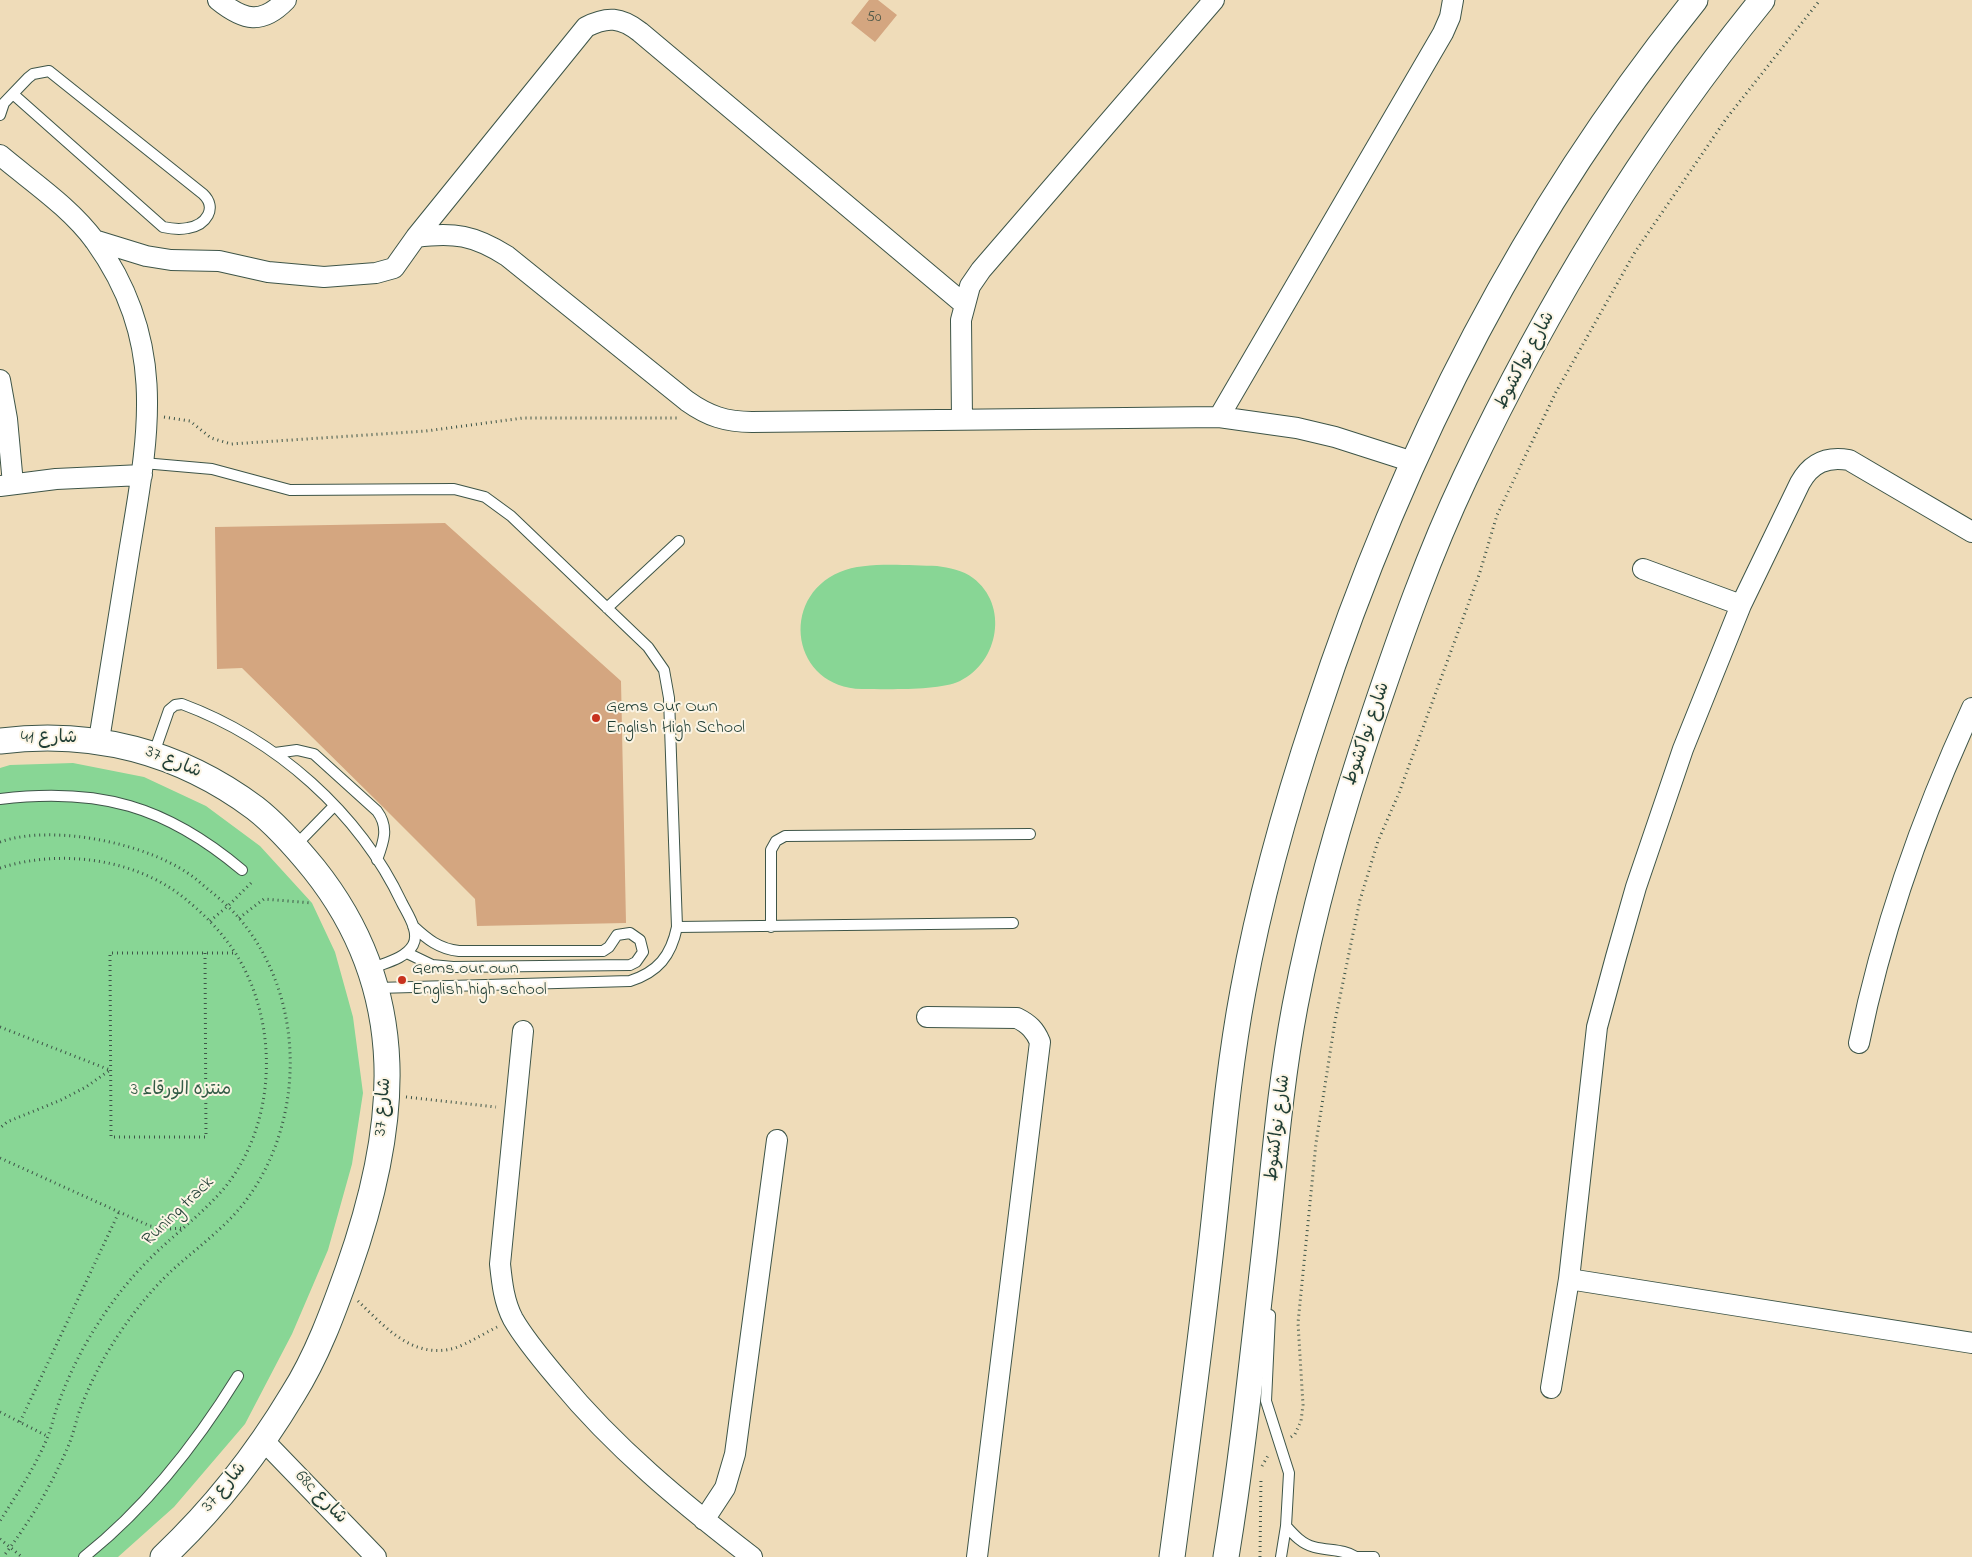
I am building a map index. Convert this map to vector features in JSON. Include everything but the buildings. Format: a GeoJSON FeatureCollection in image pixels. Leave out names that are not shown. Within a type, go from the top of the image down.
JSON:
{"type":"FeatureCollection","features":[{"type":"Feature","properties":{"kind":"street"},"geometry":{"type":"LineString","coordinates":[[218,0],[235,14],[255,18],[274,12],[286,0]]}},
{"type":"Feature","properties":{"kind":"street"},"geometry":{"type":"LineString","coordinates":[[962,418],[961,320],[970,286],[981,270],[1214,0]]}},
{"type":"Feature","properties":{"kind":"street"},"geometry":{"type":"LineString","coordinates":[[1219,417],[1443,33],[1450,17],[1452,0]]}},
{"type":"Feature","properties":{"kind":"street"},"geometry":{"type":"LineString","coordinates":[[1172,1557],[1210,1264],[1223,1126],[1242,993],[1260,910],[1299,768],[1330,673],[1365,578],[1413,462],[1468,348],[1535,230],[1634,81],[1695,0]]}},
{"type":"Feature","properties":{"kind":"street","name":"شارع نواكشوط"},"geometry":{"type":"LineString","coordinates":[[1226,1557],[1248,1392],[1275,1145],[1299,988],[1311,926],[1350,784],[1416,594],[1464,481],[1501,406],[1585,255],[1679,110],[1762,0]]}},
{"type":"Feature","properties":{"kind":"street"},"geometry":{"type":"LineString","coordinates":[[94,240],[146,256],[171,260],[219,261],[278,273],[324,277],[376,273],[394,268],[416,237],[586,27],[599,20],[614,18],[628,23],[640,32],[964,304]]}},
{"type":"Feature","properties":{"kind":"street"},"geometry":{"type":"LineString","coordinates":[[0,155],[73,216],[94,240],[113,268],[128,299],[139,331],[146,364],[148,416],[143,469],[99,740]]}},
{"type":"Feature","properties":{"kind":"street"},"geometry":{"type":"LineString","coordinates":[[416,237],[440,234],[464,235],[488,244],[507,256],[687,401],[701,411],[717,418],[752,422],[962,418],[1219,417],[1297,428],[1335,437],[1413,462]]}},
{"type":"Feature","properties":{"kind":"street"},"geometry":{"type":"LineString","coordinates":[[0,380],[7,418],[6,485],[143,469]]}},
{"type":"Feature","properties":{"kind":"street"},"geometry":{"type":"LineString","coordinates":[[1551,1388],[1569,1278],[1600,1018],[1636,887],[1686,741],[1741,605],[1800,482],[1806,472],[1826,459],[1843,459],[1860,464],[1972,532]]}},
{"type":"Feature","properties":{"kind":"street"},"geometry":{"type":"LineString","coordinates":[[1644,569],[1741,605]]}},
{"type":"Feature","properties":{"kind":"street"},"geometry":{"type":"LineString","coordinates":[[1859,1043],[1871,985],[1896,895],[1913,847],[1972,708]]}},
{"type":"Feature","properties":{"kind":"street","name":"شارع 41"},"geometry":{"type":"LineString","coordinates":[[0,741],[61,737],[99,740]]}},
{"type":"Feature","properties":{"kind":"street","name":"شارع 37"},"geometry":{"type":"LineString","coordinates":[[99,740],[154,753],[194,769],[231,790],[265,816],[296,846],[332,892],[354,929],[373,978],[387,1050],[388,1095],[372,1192],[342,1286],[321,1340],[295,1392],[264,1441],[224,1494],[163,1557]]}},
{"type":"Feature","properties":{"kind":"street"},"geometry":{"type":"LineString","coordinates":[[927,1016],[1017,1018],[1028,1024],[1036,1032],[1040,1042],[977,1557]]}},
{"type":"Feature","properties":{"kind":"street"},"geometry":{"type":"LineString","coordinates":[[523,1031],[500,1264],[503,1292],[513,1318],[545,1364],[619,1448],[661,1485],[752,1557]]}},
{"type":"Feature","properties":{"kind":"street"},"geometry":{"type":"LineString","coordinates":[[704,1520],[725,1488],[735,1454],[777,1140]]}},
{"type":"Feature","properties":{"kind":"street"},"geometry":{"type":"LineString","coordinates":[[1569,1278],[1972,1343]]}},
{"type":"Feature","properties":{"kind":"street","name":"68c شارع"},"geometry":{"type":"LineString","coordinates":[[264,1441],[376,1557]]}},
{"type":"Feature","properties":{"kind":"street"},"geometry":{"type":"LineString","coordinates":[[1178,1510],[1183,1542],[1181,1557]]}},
{"type":"Feature","properties":{"kind":"lane"},"geometry":{"type":"LineString","coordinates":[[0,114],[2,103],[33,74],[49,71],[209,199],[211,208],[209,215],[191,228],[177,230],[163,227],[13,94]]}},
{"type":"Feature","properties":{"kind":"lane"},"geometry":{"type":"LineString","coordinates":[[143,469],[212,469],[290,490],[454,489],[470,492],[499,505],[658,658],[668,684],[677,928],[674,942],[667,956],[657,968],[645,977],[630,982],[373,978]]}},
{"type":"Feature","properties":{"kind":"lane"},"geometry":{"type":"LineString","coordinates":[[607,608],[679,541]]}},
{"type":"Feature","properties":{"kind":"lane"},"geometry":{"type":"LineString","coordinates":[[154,753],[169,710],[175,705],[182,704],[226,724],[275,753],[334,806],[377,860],[413,926],[415,941],[407,953],[373,978]]}},
{"type":"Feature","properties":{"kind":"lane"},"geometry":{"type":"LineString","coordinates":[[275,753],[297,750],[314,754],[382,817],[385,833],[377,860]]}},
{"type":"Feature","properties":{"kind":"lane"},"geometry":{"type":"LineString","coordinates":[[0,799],[36,795],[64,795],[111,801],[147,811],[182,826],[214,846],[242,870]]}},
{"type":"Feature","properties":{"kind":"lane"},"geometry":{"type":"LineString","coordinates":[[296,846],[334,806]]}},
{"type":"Feature","properties":{"kind":"lane"},"geometry":{"type":"LineString","coordinates":[[771,926],[771,850],[776,841],[785,836],[1030,834]]}},
{"type":"Feature","properties":{"kind":"lane"},"geometry":{"type":"LineString","coordinates":[[677,928],[1013,923]]}},
{"type":"Feature","properties":{"kind":"lane"},"geometry":{"type":"LineString","coordinates":[[407,953],[432,966],[453,967],[630,965],[641,958],[643,952],[640,940],[630,933],[617,935],[609,947],[602,951],[459,951],[440,947],[432,943],[413,926]]}},
{"type":"Feature","properties":{"kind":"lane"},"geometry":{"type":"LineString","coordinates":[[1299,988],[1304,1015],[1301,1037]]}},
{"type":"Feature","properties":{"kind":"lane"},"geometry":{"type":"LineString","coordinates":[[1275,1253],[1286,1154]]}},
{"type":"Feature","properties":{"kind":"lane"},"geometry":{"type":"LineString","coordinates":[[1271,1300],[1266,1355],[1266,1401],[1289,1473],[1286,1526],[1281,1557]]}},
{"type":"Feature","properties":{"kind":"lane"},"geometry":{"type":"LineString","coordinates":[[84,1557],[118,1528],[172,1471],[201,1433],[238,1376]]}},
{"type":"Feature","properties":{"kind":"lane"},"geometry":{"type":"LineString","coordinates":[[1286,1526],[1304,1542],[1314,1547],[1348,1552],[1356,1557],[1374,1557]]}},
{"type":"Feature","properties":{"kind":"path"},"geometry":{"type":"LineString","coordinates":[[1260,1557],[1261,1469],[1270,1452],[1296,1434],[1301,1421],[1303,1405],[1298,1324],[1311,1186],[1325,1081],[1360,900],[1378,841],[1399,793],[1480,572],[1497,514],[1556,392],[1636,252],[1726,119],[1820,0]]}},
{"type":"Feature","properties":{"kind":"path"},"geometry":{"type":"LineString","coordinates":[[148,416],[190,421],[211,438],[231,444],[396,433],[524,418],[717,418]]}},
{"type":"Feature","properties":{"kind":"path"},"geometry":{"type":"LineString","coordinates":[[0,842],[9,839],[62,834],[108,840],[152,855],[192,876],[228,906],[239,918],[255,940],[271,971],[283,1003],[290,1070],[287,1105],[278,1138],[265,1169],[247,1198],[226,1224],[155,1287],[119,1334],[90,1387],[69,1445],[53,1481],[34,1515],[3,1557]]}},
{"type":"Feature","properties":{"kind":"path","name":"Runing track"},"geometry":{"type":"LineString","coordinates":[[0,868],[14,863],[62,859],[103,861],[143,873],[179,893],[210,920],[235,953],[250,980],[260,1009],[267,1070],[263,1100],[255,1130],[231,1178],[208,1207],[138,1271],[99,1321],[69,1377],[48,1436],[31,1470],[0,1521]]}},
{"type":"Feature","properties":{"kind":"path"},"geometry":{"type":"LineString","coordinates":[[210,920],[228,906],[253,880],[242,870]]}},
{"type":"Feature","properties":{"kind":"path"},"geometry":{"type":"LineString","coordinates":[[239,918],[264,899],[312,903],[332,892]]}},
{"type":"Feature","properties":{"kind":"path"},"geometry":{"type":"LineString","coordinates":[[205,953],[206,1137],[111,1137],[110,953],[205,953],[235,953]]}},
{"type":"Feature","properties":{"kind":"path"},"geometry":{"type":"LineString","coordinates":[[0,1026],[110,1070]]}},
{"type":"Feature","properties":{"kind":"path"},"geometry":{"type":"LineString","coordinates":[[0,1128],[7,1122],[86,1088],[110,1070]]}},
{"type":"Feature","properties":{"kind":"path"},"geometry":{"type":"LineString","coordinates":[[388,1095],[515,1109]]}},
{"type":"Feature","properties":{"kind":"path"},"geometry":{"type":"LineString","coordinates":[[0,1158],[150,1226],[169,1229],[185,1228]]}},
{"type":"Feature","properties":{"kind":"path"},"geometry":{"type":"LineString","coordinates":[[20,1422],[119,1212]]}},
{"type":"Feature","properties":{"kind":"path"},"geometry":{"type":"LineString","coordinates":[[342,1286],[388,1330],[402,1341],[418,1348],[437,1350],[454,1348],[513,1318]]}},
{"type":"Feature","properties":{"kind":"path"},"geometry":{"type":"LineString","coordinates":[[0,1412],[48,1436]]}},
{"type":"Feature","properties":{"kind":"path"},"geometry":{"type":"LineString","coordinates":[[0,1539],[22,1557]]}},
{"type":"Feature","properties":{"kind":"green space"},"geometry":{"type":"Polygon","coordinates":[[[862,566],[937,566],[969,575],[984,589],[992,603],[995,617],[995,632],[991,647],[984,661],[973,672],[960,681],[951,684],[926,688],[898,689],[862,689],[838,685],[820,674],[808,658],[802,640],[801,620],[807,601],[820,584],[840,572],[862,566]]]}},
{"type":"Feature","properties":{"kind":"green space","name":"منتزه الورقاء 3"},"geometry":{"type":"Polygon","coordinates":[[[73,763],[144,777],[206,806],[260,846],[312,903],[335,952],[353,1017],[363,1093],[352,1164],[328,1250],[292,1334],[245,1424],[174,1507],[118,1557],[0,1557],[0,768],[10,765],[73,763]]]}},
{"type":"Feature","properties":{"kind":"place","name":"Gems Our Own English High School"},"geometry":{"type":"Point","coordinates":[596,718]}},
{"type":"Feature","properties":{"kind":"place","name":"Gems our own English high school"},"geometry":{"type":"Point","coordinates":[402,980]}}]}
